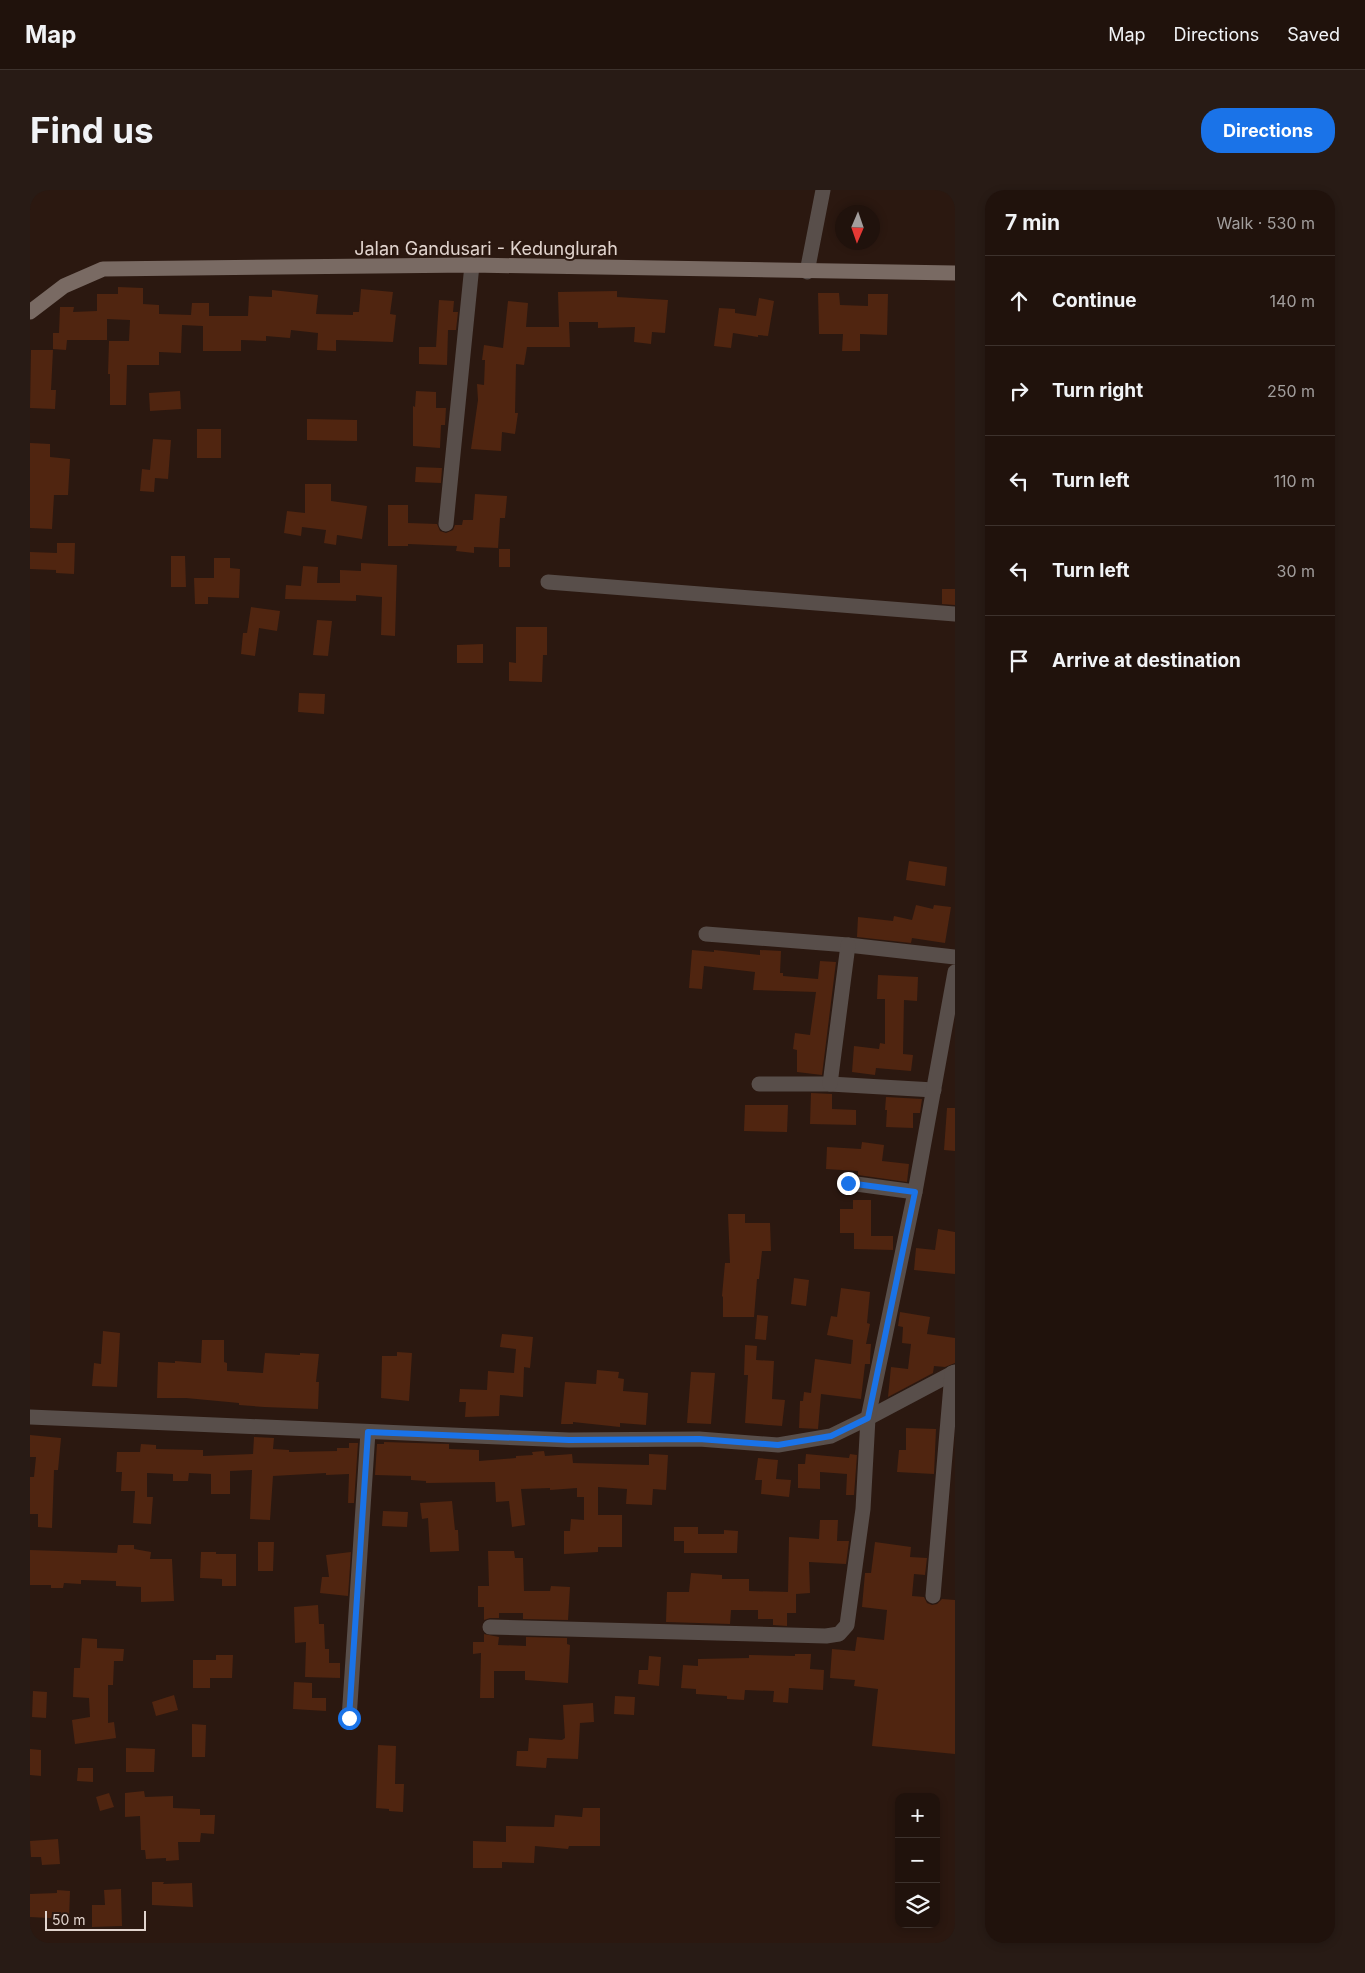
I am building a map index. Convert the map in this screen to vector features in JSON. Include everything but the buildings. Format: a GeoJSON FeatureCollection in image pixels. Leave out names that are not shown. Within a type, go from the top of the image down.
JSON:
{"type":"FeatureCollection","features":[{"type":"Feature","properties":{"kind":"street"},"geometry":{"type":"LineString","coordinates":[[808,272],[823,190]]}},
{"type":"Feature","properties":{"kind":"street"},"geometry":{"type":"LineString","coordinates":[[446,524],[472,265]]}},
{"type":"Feature","properties":{"kind":"street","name":"Jalan Gandusari - Kedunglurah"},"geometry":{"type":"LineString","coordinates":[[30,312],[64,286],[103,268],[472,265],[955,273]]}},
{"type":"Feature","properties":{"kind":"street"},"geometry":{"type":"LineString","coordinates":[[548,582],[955,614]]}},
{"type":"Feature","properties":{"kind":"street"},"geometry":{"type":"LineString","coordinates":[[706,934],[848,945],[955,957]]}},
{"type":"Feature","properties":{"kind":"street"},"geometry":{"type":"LineString","coordinates":[[830,1084],[848,945]]}},
{"type":"Feature","properties":{"kind":"street"},"geometry":{"type":"LineString","coordinates":[[490,1628],[826,1636],[839,1634],[846,1625],[863,1509],[868,1418],[915,1192],[955,972]]}},
{"type":"Feature","properties":{"kind":"street"},"geometry":{"type":"LineString","coordinates":[[759,1084],[830,1084],[934,1090]]}},
{"type":"Feature","properties":{"kind":"street"},"geometry":{"type":"LineString","coordinates":[[848,1183],[915,1192]]}},
{"type":"Feature","properties":{"kind":"street"},"geometry":{"type":"LineString","coordinates":[[30,1417],[569,1440],[699,1439],[778,1445],[831,1436],[953,1373]]}},
{"type":"Feature","properties":{"kind":"street"},"geometry":{"type":"LineString","coordinates":[[933,1596],[953,1373]]}},
{"type":"Feature","properties":{"kind":"street"},"geometry":{"type":"LineString","coordinates":[[349,1718],[368,1432]]}},
{"type":"Feature","properties":{"kind":"route"},"geometry":{"type":"LineString","coordinates":[[349,1718],[368,1432],[569,1440],[699,1439],[778,1445],[831,1436],[868,1418],[915,1192],[848,1183]]}}]}
